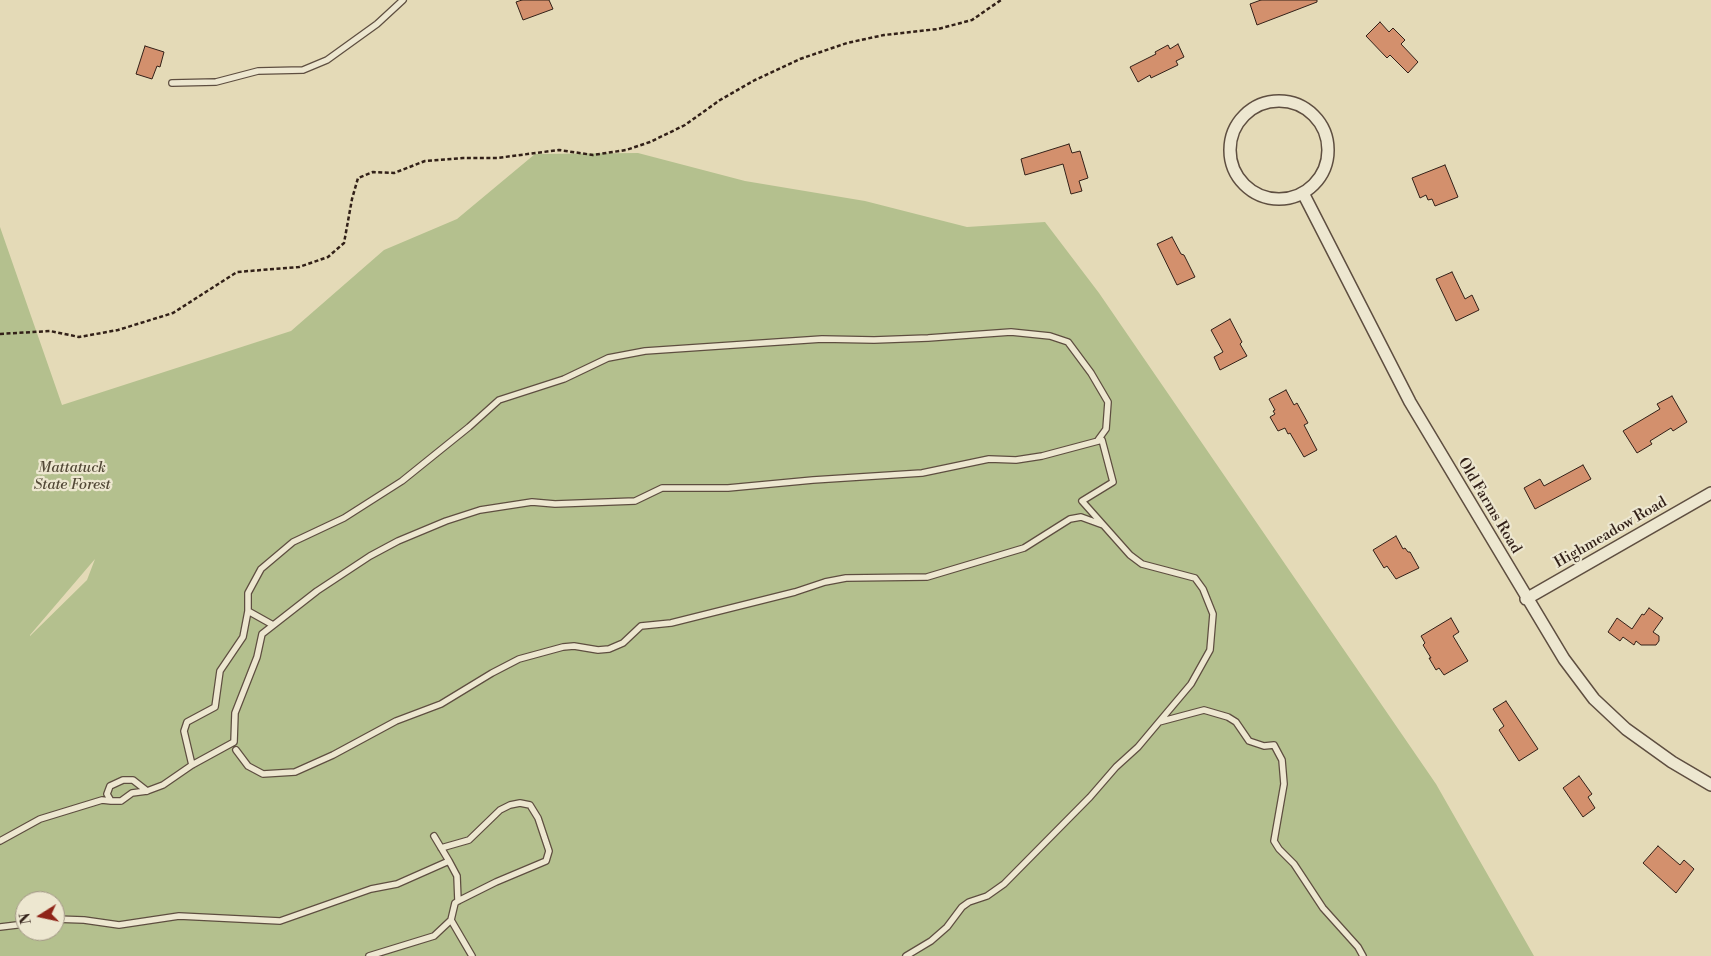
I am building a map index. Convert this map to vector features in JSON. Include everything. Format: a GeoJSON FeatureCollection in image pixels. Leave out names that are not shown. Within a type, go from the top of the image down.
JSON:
{"type":"FeatureCollection","features":[{"type":"Feature","properties":{"kind":"street"},"geometry":{"type":"LineString","coordinates":[[1270,102],[1286,102],[1300,106],[1313,116],[1323,128],[1327,143],[1327,159],[1322,172],[1314,184],[1303,193],[1280,199],[1268,198],[1257,194],[1247,187],[1235,171],[1231,161],[1230,146],[1234,130],[1243,117],[1255,107],[1270,102]]}},
{"type":"Feature","properties":{"kind":"street","name":"Old Farms Road"},"geometry":{"type":"LineString","coordinates":[[1303,193],[1410,402],[1526,599],[1564,659],[1594,699],[1626,730],[1672,762],[1711,785]]}},
{"type":"Feature","properties":{"kind":"street","name":"Highmeadow Road"},"geometry":{"type":"LineString","coordinates":[[1526,599],[1711,493]]}},
{"type":"Feature","properties":{"kind":"lane"},"geometry":{"type":"LineString","coordinates":[[172,83],[216,82],[258,71],[303,70],[327,60],[377,24],[403,0]]}},
{"type":"Feature","properties":{"kind":"lane"},"geometry":{"type":"LineString","coordinates":[[0,841],[40,819],[102,800],[121,801],[132,793],[147,791],[163,785],[192,765],[234,742],[235,713],[257,656],[262,634],[317,591],[370,556],[398,541],[446,521],[480,510],[532,502],[555,504],[635,501],[662,488],[728,488],[922,473],[989,459],[1016,460],[1042,456],[1098,440],[1106,429],[1108,402],[1092,373],[1068,342],[1050,336],[1011,332],[883,340],[822,339],[645,351],[608,358],[564,379],[499,400],[402,481],[344,518],[294,542],[261,568],[248,593],[248,612],[242,637],[220,671],[216,707],[186,722],[184,731],[192,765]]}},
{"type":"Feature","properties":{"kind":"lane"},"geometry":{"type":"LineString","coordinates":[[906,956],[931,941],[947,927],[962,907],[969,902],[988,896],[1004,884],[1090,797],[1116,767],[1138,747],[1191,684],[1210,650],[1214,614],[1203,589],[1195,578],[1142,564],[1130,555],[1082,501],[1112,482],[1102,440],[1098,440]]}},
{"type":"Feature","properties":{"kind":"lane"},"geometry":{"type":"LineString","coordinates":[[236,750],[248,766],[263,774],[295,772],[333,755],[396,721],[441,704],[519,659],[563,647],[609,649],[623,643],[641,626],[670,623],[795,592],[826,582],[846,578],[926,577],[1024,548],[1070,518],[1082,517],[1104,525]]}},
{"type":"Feature","properties":{"kind":"lane"},"geometry":{"type":"LineString","coordinates":[[248,612],[272,625]]}},
{"type":"Feature","properties":{"kind":"lane"},"geometry":{"type":"LineString","coordinates":[[1159,722],[1194,712],[1210,711],[1236,722],[1249,741],[1264,746],[1274,745],[1282,760],[1284,784],[1274,841],[1279,850],[1294,864],[1323,908],[1358,947],[1363,956]]}},
{"type":"Feature","properties":{"kind":"lane"},"geometry":{"type":"LineString","coordinates":[[111,801],[107,794],[110,786],[122,780],[133,780],[147,791]]}},
{"type":"Feature","properties":{"kind":"lane"},"geometry":{"type":"LineString","coordinates":[[369,956],[434,936],[451,920],[455,903],[496,882],[546,861],[549,851],[538,818],[530,805],[520,803],[510,805],[490,817],[469,840],[441,848]]}},
{"type":"Feature","properties":{"kind":"lane"},"geometry":{"type":"LineString","coordinates":[[434,836],[457,876],[458,901]]}},
{"type":"Feature","properties":{"kind":"lane"},"geometry":{"type":"LineString","coordinates":[[65,919],[119,925],[179,916],[280,921],[371,889],[397,884],[449,861]]}},
{"type":"Feature","properties":{"kind":"lane"},"geometry":{"type":"LineString","coordinates":[[451,920],[472,956]]}},
{"type":"Feature","properties":{"kind":"lane"},"geometry":{"type":"LineString","coordinates":[[0,927],[15,925]]}},
{"type":"Feature","properties":{"kind":"path"},"geometry":{"type":"LineString","coordinates":[[0,334],[50,331],[79,337],[118,330],[173,312],[237,272],[299,267],[328,257],[344,243],[358,178],[373,172],[394,173],[425,161],[497,158],[559,150],[593,155],[626,150],[650,142],[685,125],[720,100],[755,80],[800,59],[847,42],[884,35],[938,29],[972,20],[988,11],[1001,0]]}},
{"type":"Feature","properties":{"kind":"green space","name":"Mattatuck State Forest"},"geometry":{"type":"Polygon","coordinates":[[[638,153],[745,181],[865,201],[967,227],[1045,222],[1099,293],[1436,784],[1534,956],[0,956],[0,227],[62,405],[291,331],[384,250],[457,219],[535,154],[638,153]],[[95,559],[30,636],[87,580],[95,559]]]}},
{"type":"Feature","properties":{"kind":"building"},"geometry":{"type":"Polygon","coordinates":[[[522,0],[549,0],[553,9],[523,20],[516,2],[522,0]]]}},
{"type":"Feature","properties":{"kind":"building"},"geometry":{"type":"Polygon","coordinates":[[[1261,0],[1317,0],[1317,2],[1257,25],[1250,4],[1261,0]]]}},
{"type":"Feature","properties":{"kind":"building"},"geometry":{"type":"Polygon","coordinates":[[[1380,22],[1389,32],[1393,28],[1405,40],[1401,44],[1418,62],[1408,73],[1390,55],[1387,58],[1366,36],[1380,22]]]}},
{"type":"Feature","properties":{"kind":"building"},"geometry":{"type":"Polygon","coordinates":[[[1178,44],[1184,57],[1176,61],[1178,65],[1151,78],[1150,75],[1138,82],[1130,67],[1156,54],[1155,52],[1168,45],[1170,49],[1178,44]]]}},
{"type":"Feature","properties":{"kind":"building"},"geometry":{"type":"Polygon","coordinates":[[[145,46],[164,52],[160,67],[157,66],[152,79],[136,74],[145,46]]]}},
{"type":"Feature","properties":{"kind":"building"},"geometry":{"type":"Polygon","coordinates":[[[1069,144],[1072,153],[1080,151],[1088,178],[1079,181],[1082,191],[1071,194],[1063,164],[1025,175],[1021,159],[1069,144]]]}},
{"type":"Feature","properties":{"kind":"building"},"geometry":{"type":"Polygon","coordinates":[[[1445,165],[1458,197],[1435,206],[1432,199],[1428,200],[1426,195],[1420,198],[1412,178],[1445,165]]]}},
{"type":"Feature","properties":{"kind":"building"},"geometry":{"type":"Polygon","coordinates":[[[1172,237],[1195,277],[1177,285],[1157,244],[1172,237]]]}},
{"type":"Feature","properties":{"kind":"building"},"geometry":{"type":"Polygon","coordinates":[[[1452,272],[1465,299],[1472,295],[1479,310],[1456,321],[1436,279],[1452,272]]]}},
{"type":"Feature","properties":{"kind":"building"},"geometry":{"type":"Polygon","coordinates":[[[1230,319],[1247,356],[1220,370],[1214,357],[1223,352],[1211,330],[1230,319]]]}},
{"type":"Feature","properties":{"kind":"building"},"geometry":{"type":"Polygon","coordinates":[[[1286,390],[1294,405],[1297,403],[1308,423],[1304,425],[1317,450],[1304,457],[1290,433],[1288,434],[1285,428],[1278,431],[1270,417],[1275,414],[1273,411],[1275,410],[1269,399],[1286,390]]]}},
{"type":"Feature","properties":{"kind":"building"},"geometry":{"type":"Polygon","coordinates":[[[1672,396],[1687,422],[1673,431],[1671,428],[1650,441],[1652,444],[1637,453],[1623,431],[1660,409],[1657,404],[1672,396]]]}},
{"type":"Feature","properties":{"kind":"building"},"geometry":{"type":"Polygon","coordinates":[[[1583,465],[1591,479],[1535,509],[1524,488],[1540,479],[1544,486],[1583,465]]]}},
{"type":"Feature","properties":{"kind":"building"},"geometry":{"type":"Polygon","coordinates":[[[1396,536],[1403,549],[1405,548],[1410,552],[1419,568],[1396,579],[1387,566],[1384,568],[1373,550],[1396,536]]]}},
{"type":"Feature","properties":{"kind":"building"},"geometry":{"type":"Polygon","coordinates":[[[1649,608],[1663,618],[1653,632],[1659,636],[1659,641],[1656,645],[1641,645],[1636,641],[1634,645],[1623,637],[1620,641],[1608,632],[1617,618],[1632,629],[1642,614],[1644,615],[1649,608]]]}},
{"type":"Feature","properties":{"kind":"building"},"geometry":{"type":"Polygon","coordinates":[[[1451,618],[1459,632],[1453,636],[1468,661],[1444,675],[1439,668],[1436,670],[1423,645],[1425,643],[1421,636],[1451,618]]]}},
{"type":"Feature","properties":{"kind":"building"},"geometry":{"type":"Polygon","coordinates":[[[1506,701],[1538,749],[1519,761],[1499,730],[1504,726],[1493,709],[1506,701]]]}},
{"type":"Feature","properties":{"kind":"building"},"geometry":{"type":"Polygon","coordinates":[[[1579,776],[1592,794],[1588,797],[1595,808],[1583,817],[1563,788],[1579,776]]]}},
{"type":"Feature","properties":{"kind":"building"},"geometry":{"type":"Polygon","coordinates":[[[1658,846],[1680,865],[1684,860],[1694,869],[1676,893],[1643,863],[1658,846]]]}}]}
